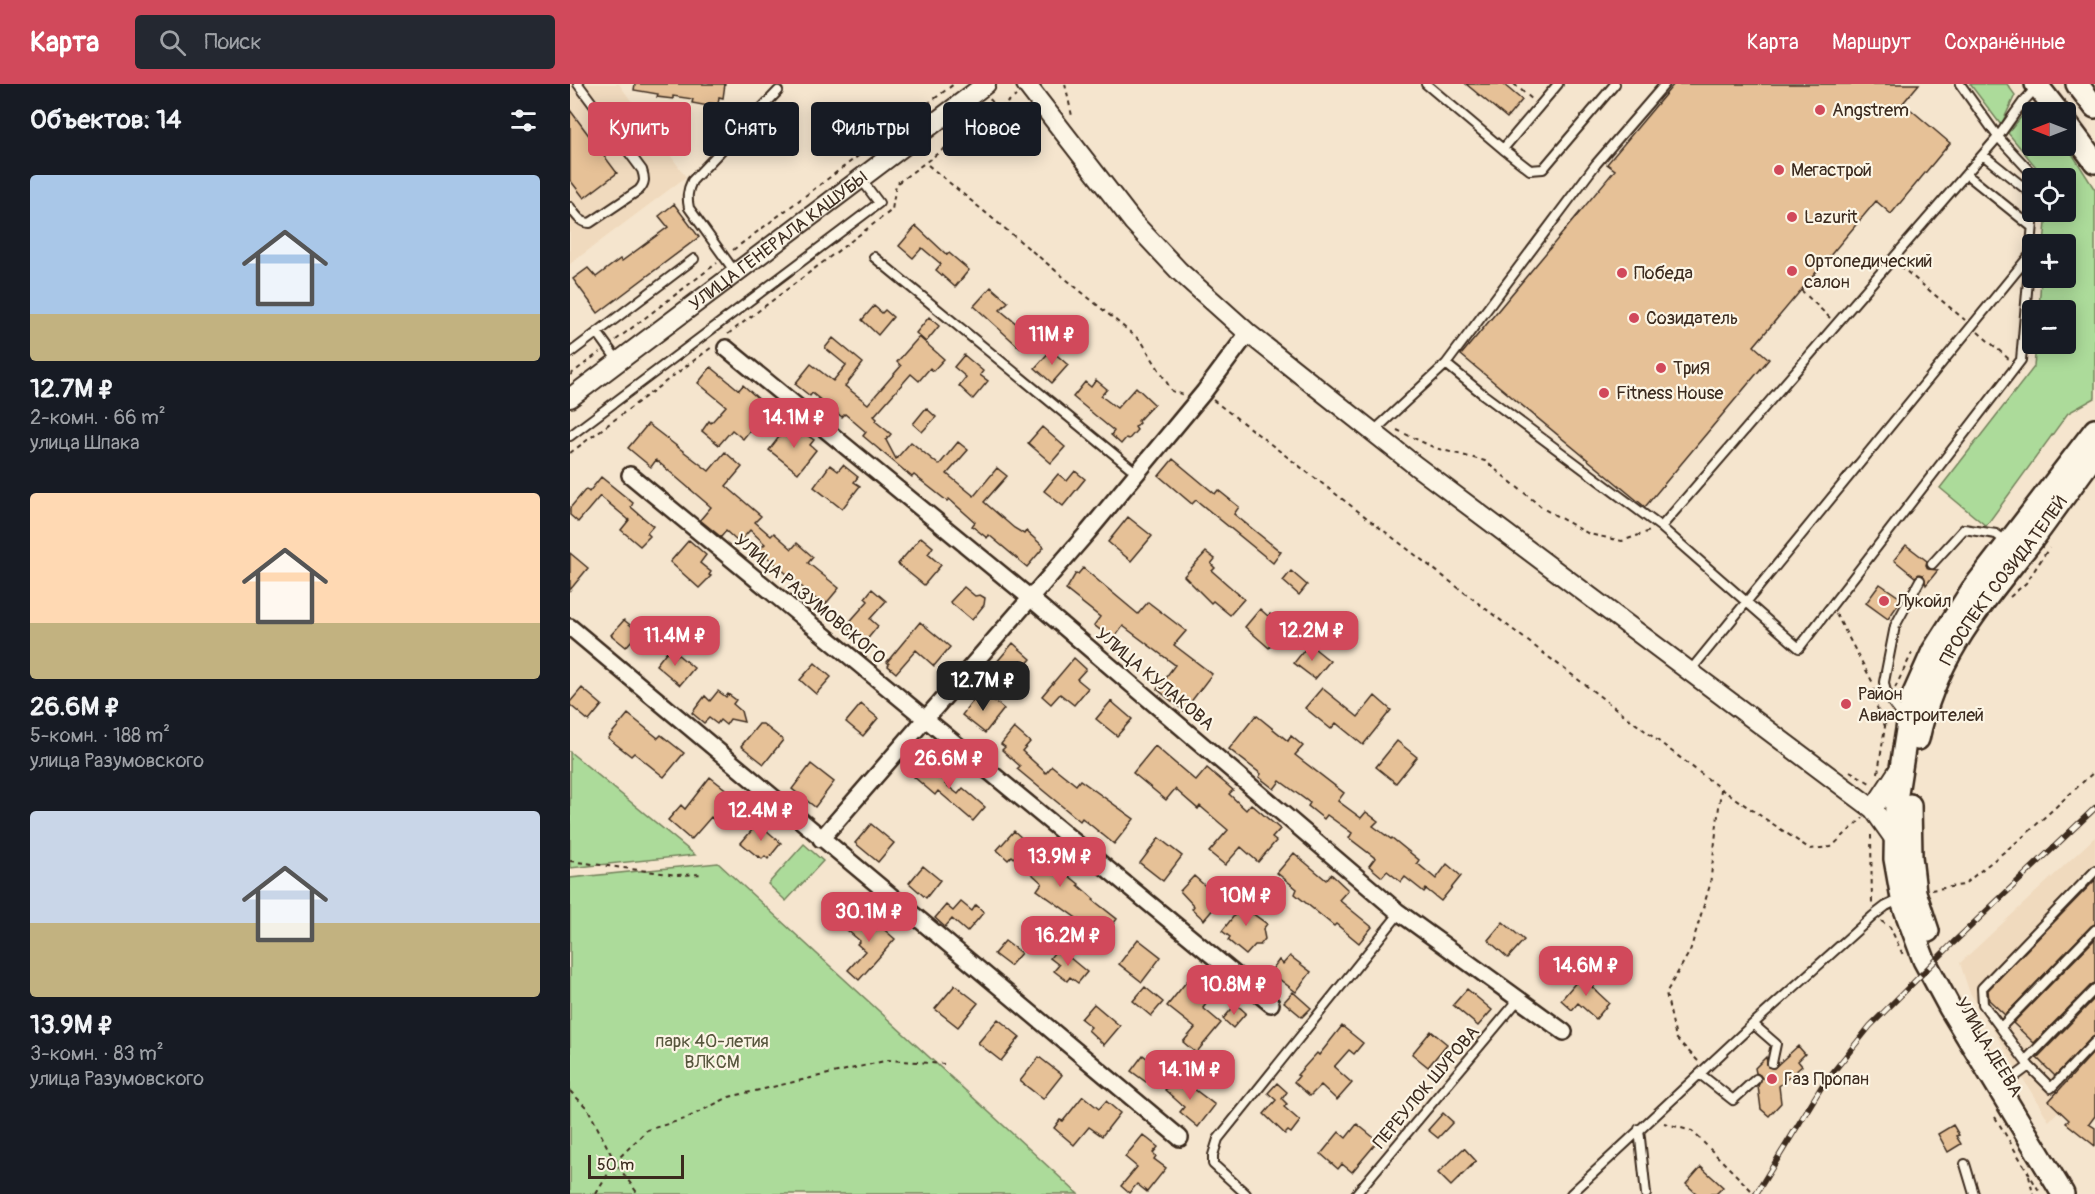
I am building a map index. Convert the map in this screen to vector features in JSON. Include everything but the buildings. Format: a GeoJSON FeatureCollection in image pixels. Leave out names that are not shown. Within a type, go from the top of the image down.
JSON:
{"type":"FeatureCollection","features":[{"type":"Feature","properties":{"kind":"main road"},"geometry":{"type":"LineString","coordinates":[[2077,84],[2095,107]]}},
{"type":"Feature","properties":{"kind":"main road"},"geometry":{"type":"LineString","coordinates":[[2037,85],[2050,102]]}},
{"type":"Feature","properties":{"kind":"main road"},"geometry":{"type":"LineString","coordinates":[[2076,136],[2095,162]]}},
{"type":"Feature","properties":{"kind":"main road"},"geometry":{"type":"LineString","coordinates":[[2063,1194],[1950,1008],[1924,960],[1909,895],[1895,859],[1896,800],[1912,698],[1933,651],[1972,590],[2095,430]]}},
{"type":"Feature","properties":{"kind":"main road","name":"ПРОСПЕКТ СОЗИДАТЕЛЕЙ"},"geometry":{"type":"LineString","coordinates":[[1909,895],[1911,777],[1930,693],[1967,624],[2095,454]]}},
{"type":"Feature","properties":{"kind":"main road","name":"УЛИЦА ДЕЕВА"},"geometry":{"type":"LineString","coordinates":[[1909,895],[1938,958],[2078,1194]]}},
{"type":"Feature","properties":{"kind":"street","name":"УЛИЦА ГЕНЕРАЛА КАШУБЫ"},"geometry":{"type":"LineString","coordinates":[[570,398],[986,84]]}},
{"type":"Feature","properties":{"kind":"street"},"geometry":{"type":"LineString","coordinates":[[1026,84],[1133,222],[1179,271],[1248,333],[1378,428],[1416,466],[1873,809],[1895,840]]}},
{"type":"Feature","properties":{"kind":"street"},"geometry":{"type":"LineString","coordinates":[[821,839],[1137,473],[1204,392],[1248,333]]}},
{"type":"Feature","properties":{"kind":"street","name":"УЛИЦА КУЛАКОВА"},"geometry":{"type":"LineString","coordinates":[[726,348],[1029,597],[1397,912],[1564,1032]]}},
{"type":"Feature","properties":{"kind":"street","name":"УЛИЦА РАЗУМОВСКОГО"},"geometry":{"type":"LineString","coordinates":[[630,475],[1271,1004]]}},
{"type":"Feature","properties":{"kind":"street"},"geometry":{"type":"LineString","coordinates":[[570,627],[1180,1138]]}},
{"type":"Feature","properties":{"kind":"street"},"geometry":{"type":"LineString","coordinates":[[1873,809],[1900,768]]}},
{"type":"Feature","properties":{"kind":"lane"},"geometry":{"type":"LineString","coordinates":[[570,207],[579,220],[590,223],[639,190],[645,178],[642,170],[578,84]]}},
{"type":"Feature","properties":{"kind":"lane"},"geometry":{"type":"LineString","coordinates":[[1426,84],[1530,170],[1543,169],[1615,84]]}},
{"type":"Feature","properties":{"kind":"lane"},"geometry":{"type":"LineString","coordinates":[[1503,149],[1558,84]]}},
{"type":"Feature","properties":{"kind":"lane"},"geometry":{"type":"LineString","coordinates":[[1378,428],[1446,364],[1596,164],[1665,84]]}},
{"type":"Feature","properties":{"kind":"lane"},"geometry":{"type":"LineString","coordinates":[[1960,84],[1998,137],[2027,168]]}},
{"type":"Feature","properties":{"kind":"lane"},"geometry":{"type":"LineString","coordinates":[[1661,527],[1983,155],[2037,85]]}},
{"type":"Feature","properties":{"kind":"lane"},"geometry":{"type":"LineString","coordinates":[[735,272],[689,208],[688,189],[778,91]]}},
{"type":"Feature","properties":{"kind":"lane"},"geometry":{"type":"LineString","coordinates":[[1983,155],[2022,186]]}},
{"type":"Feature","properties":{"kind":"lane"},"geometry":{"type":"LineString","coordinates":[[1966,174],[2032,227]]}},
{"type":"Feature","properties":{"kind":"lane"},"geometry":{"type":"LineString","coordinates":[[570,436],[879,203],[860,178]]}},
{"type":"Feature","properties":{"kind":"lane"},"geometry":{"type":"LineString","coordinates":[[2032,234],[2033,222]]}},
{"type":"Feature","properties":{"kind":"lane"},"geometry":{"type":"LineString","coordinates":[[874,257],[1137,473]]}},
{"type":"Feature","properties":{"kind":"lane"},"geometry":{"type":"LineString","coordinates":[[570,352],[694,259]]}},
{"type":"Feature","properties":{"kind":"lane"},"geometry":{"type":"LineString","coordinates":[[1690,671],[2022,265]]}},
{"type":"Feature","properties":{"kind":"lane"},"geometry":{"type":"LineString","coordinates":[[1446,364],[1661,527],[1799,648],[2021,360],[2027,288]]}},
{"type":"Feature","properties":{"kind":"lane"},"geometry":{"type":"LineString","coordinates":[[597,332],[618,361]]}},
{"type":"Feature","properties":{"kind":"lane"},"geometry":{"type":"LineString","coordinates":[[1932,564],[1964,529],[1996,534],[2008,543]]}},
{"type":"Feature","properties":{"kind":"lane"},"geometry":{"type":"LineString","coordinates":[[1907,722],[1885,690],[1884,682],[1895,626],[1920,580]]}},
{"type":"Feature","properties":{"kind":"lane"},"geometry":{"type":"LineString","coordinates":[[2095,871],[1982,988],[1983,1004],[2028,1063],[2051,1088],[2095,1042]]}},
{"type":"Feature","properties":{"kind":"lane"},"geometry":{"type":"LineString","coordinates":[[1571,1194],[1753,1024],[1873,916],[1886,906],[1909,895]]}},
{"type":"Feature","properties":{"kind":"lane"},"geometry":{"type":"LineString","coordinates":[[1246,1194],[1213,1164],[1218,1139],[1398,915]]}},
{"type":"Feature","properties":{"kind":"lane"},"geometry":{"type":"LineString","coordinates":[[2001,1027],[2095,930]]}},
{"type":"Feature","properties":{"kind":"lane"},"geometry":{"type":"LineString","coordinates":[[2009,1081],[2095,989]]}},
{"type":"Feature","properties":{"kind":"lane","name":"ПЕРЕУЛОК ШУРОВА"},"geometry":{"type":"LineString","coordinates":[[1356,1194],[1519,999]]}},
{"type":"Feature","properties":{"kind":"lane"},"geometry":{"type":"LineString","coordinates":[[1753,1024],[1776,1044],[1772,1063]]}},
{"type":"Feature","properties":{"kind":"lane"},"geometry":{"type":"LineString","coordinates":[[1702,1071],[1733,1100],[1756,1079]]}},
{"type":"Feature","properties":{"kind":"lane"},"geometry":{"type":"LineString","coordinates":[[1639,1129],[1646,1194]]}},
{"type":"Feature","properties":{"kind":"lane"},"geometry":{"type":"LineString","coordinates":[[1965,1164],[1974,1194]]}},
{"type":"Feature","properties":{"kind":"path"},"geometry":{"type":"LineString","coordinates":[[570,375],[954,84]]}},
{"type":"Feature","properties":{"kind":"path"},"geometry":{"type":"LineString","coordinates":[[1065,84],[1074,125]]}},
{"type":"Feature","properties":{"kind":"path"},"geometry":{"type":"LineString","coordinates":[[1516,85],[1539,106]]}},
{"type":"Feature","properties":{"kind":"path"},"geometry":{"type":"LineString","coordinates":[[928,165],[1142,342],[1172,391],[1189,396],[1204,392],[1721,789],[1810,849],[1831,847],[1873,809]]}},
{"type":"Feature","properties":{"kind":"path"},"geometry":{"type":"LineString","coordinates":[[1892,260],[2016,366]]}},
{"type":"Feature","properties":{"kind":"path"},"geometry":{"type":"LineString","coordinates":[[1801,290],[1832,320]]}},
{"type":"Feature","properties":{"kind":"path"},"geometry":{"type":"LineString","coordinates":[[1378,428],[1435,448],[1485,461],[1544,508],[1589,534],[1622,541],[1661,527]]}},
{"type":"Feature","properties":{"kind":"path"},"geometry":{"type":"LineString","coordinates":[[1378,428],[1402,437]]}},
{"type":"Feature","properties":{"kind":"path"},"geometry":{"type":"LineString","coordinates":[[2003,603],[2026,583],[2049,548]]}},
{"type":"Feature","properties":{"kind":"path"},"geometry":{"type":"LineString","coordinates":[[1832,606],[1873,680],[1876,705],[1885,726]]}},
{"type":"Feature","properties":{"kind":"path"},"geometry":{"type":"LineString","coordinates":[[1842,765],[1876,787]]}},
{"type":"Feature","properties":{"kind":"path"},"geometry":{"type":"LineString","coordinates":[[1909,895],[1963,885],[2024,836],[2095,771]]}},
{"type":"Feature","properties":{"kind":"path"},"geometry":{"type":"LineString","coordinates":[[1702,1071],[1676,1038],[1666,993],[1690,951],[1710,885],[1721,789]]}},
{"type":"Feature","properties":{"kind":"path"},"geometry":{"type":"LineString","coordinates":[[570,861],[677,875],[704,874]]}},
{"type":"Feature","properties":{"kind":"path"},"geometry":{"type":"LineString","coordinates":[[596,1194],[615,1162],[647,1130],[685,1119],[729,1097],[889,1060],[944,1064]]}},
{"type":"Feature","properties":{"kind":"path"},"geometry":{"type":"LineString","coordinates":[[570,1091],[588,1109],[615,1162],[638,1194]]}},
{"type":"Feature","properties":{"kind":"path"},"geometry":{"type":"LineString","coordinates":[[1649,1120],[1692,1131],[1755,1194]]}},
{"type":"Feature","properties":{"kind":"path"},"geometry":{"type":"LineString","coordinates":[[2028,1173],[2033,1194]]}},
{"type":"Feature","properties":{"kind":"shaded area"},"geometry":{"type":"Polygon","coordinates":[[[570,84],[619,84],[632,102],[588,102],[588,156],[671,156],[686,177],[570,264],[570,84]]]}},
{"type":"Feature","properties":{"kind":"shaded area"},"geometry":{"type":"Polygon","coordinates":[[[2095,837],[2095,1074],[2049,1121],[1969,991],[1960,963],[2095,837]]]}},
{"type":"Feature","properties":{"kind":"green space"},"geometry":{"type":"Polygon","coordinates":[[[1970,84],[2007,84],[2015,95],[2001,125],[1970,84]]]}},
{"type":"Feature","properties":{"kind":"green space"},"geometry":{"type":"Polygon","coordinates":[[[2022,116],[2022,150],[2008,133],[2022,116]]]}},
{"type":"Feature","properties":{"kind":"green space"},"geometry":{"type":"Polygon","coordinates":[[[2027,156],[2074,156],[2095,190],[2095,398],[2068,413],[1986,526],[1940,488],[2034,367],[2035,354],[2076,354],[2076,300],[2040,300],[2040,288],[2076,288],[2076,234],[2045,234],[2046,222],[2076,222],[2076,168],[2037,168],[2027,156]]]}},
{"type":"Feature","properties":{"kind":"green space"},"geometry":{"type":"Polygon","coordinates":[[[570,752],[695,855],[570,868],[570,752]]]}},
{"type":"Feature","properties":{"kind":"green space"},"geometry":{"type":"Polygon","coordinates":[[[804,844],[823,861],[786,901],[768,884],[804,844]]]}},
{"type":"Feature","properties":{"kind":"green space","name":"парк 40-летия ВЛКСМ"},"geometry":{"type":"Polygon","coordinates":[[[718,863],[1078,1194],[570,1194],[570,878],[718,863]]]}},
{"type":"Feature","properties":{"kind":"railway"},"geometry":{"type":"LineString","coordinates":[[1756,1194],[1822,1086],[1870,1026],[1953,943],[2095,808]]}},
{"type":"Feature","properties":{"kind":"place","name":"Angstrem"},"geometry":{"type":"Point","coordinates":[1820,110]}},
{"type":"Feature","properties":{"kind":"place","name":"Мегастрой"},"geometry":{"type":"Point","coordinates":[1779,170]}},
{"type":"Feature","properties":{"kind":"place","name":"Lazurit"},"geometry":{"type":"Point","coordinates":[1792,217]}},
{"type":"Feature","properties":{"kind":"place","name":"Ортопедический салон"},"geometry":{"type":"Point","coordinates":[1792,271]}},
{"type":"Feature","properties":{"kind":"place","name":"Победа"},"geometry":{"type":"Point","coordinates":[1622,273]}},
{"type":"Feature","properties":{"kind":"place","name":"Созидатель"},"geometry":{"type":"Point","coordinates":[1634,318]}},
{"type":"Feature","properties":{"kind":"place","name":"ТриЯ"},"geometry":{"type":"Point","coordinates":[1661,368]}},
{"type":"Feature","properties":{"kind":"place","name":"Fitness House"},"geometry":{"type":"Point","coordinates":[1604,393]}},
{"type":"Feature","properties":{"kind":"place","name":"Лукойл"},"geometry":{"type":"Point","coordinates":[1884,601]}},
{"type":"Feature","properties":{"kind":"place","name":"Район Авиастроителей"},"geometry":{"type":"Point","coordinates":[1846,704]}},
{"type":"Feature","properties":{"kind":"place","name":"Газ Пропан"},"geometry":{"type":"Point","coordinates":[1772,1079]}}]}
